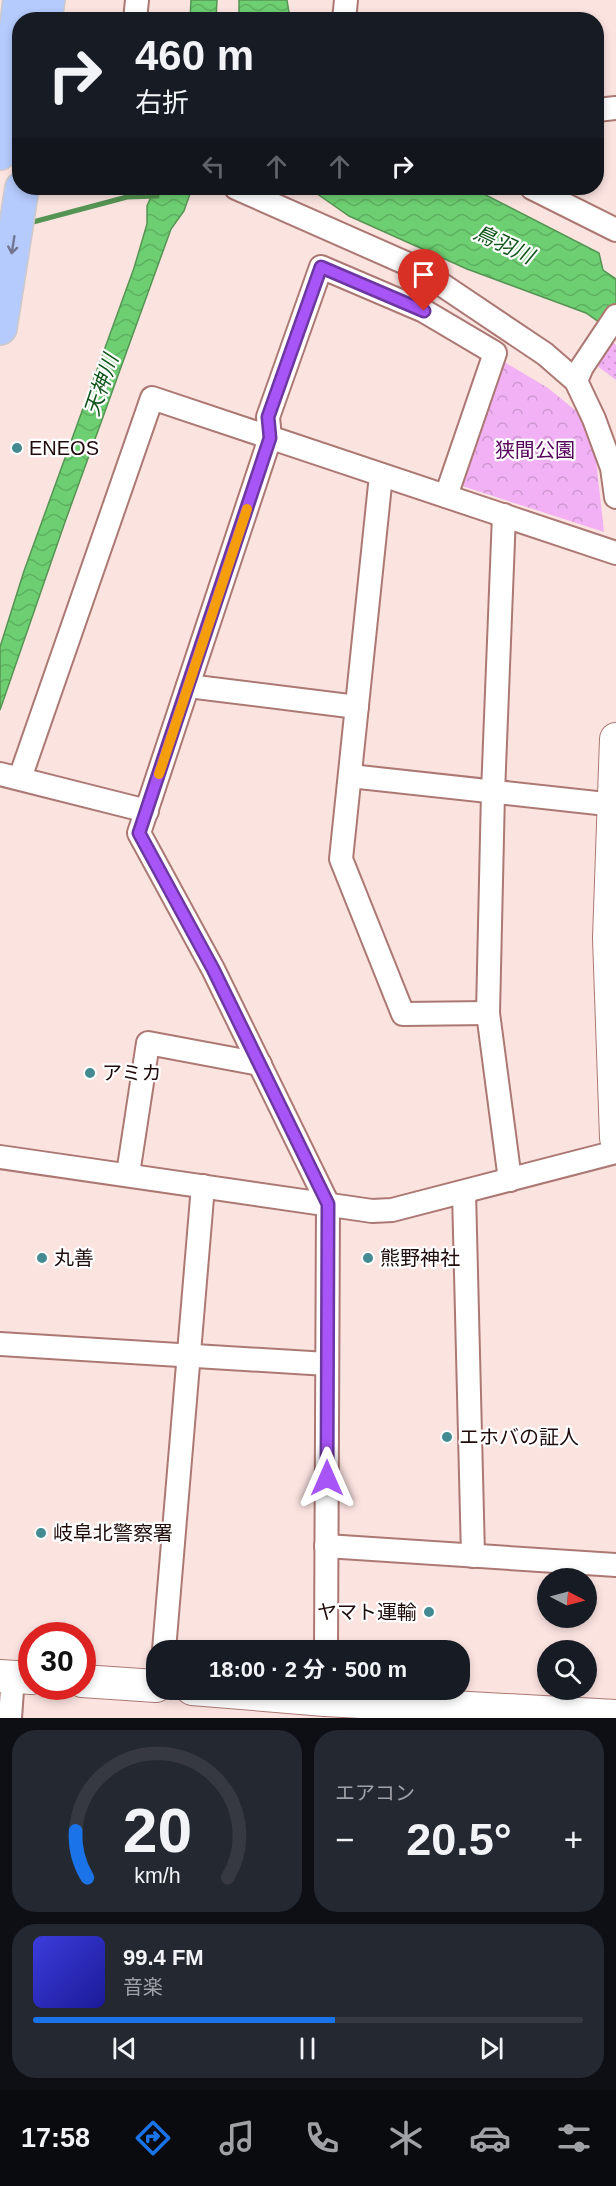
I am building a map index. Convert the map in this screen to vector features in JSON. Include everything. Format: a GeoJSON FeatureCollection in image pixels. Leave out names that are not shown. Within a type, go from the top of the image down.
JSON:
{"type":"FeatureCollection","features":[{"type":"Feature","properties":{"kind":"main road"},"geometry":{"type":"LineString","coordinates":[[0,155],[12,62]]}},
{"type":"Feature","properties":{"kind":"main road"},"geometry":{"type":"LineString","coordinates":[[0,328],[21,195]]}},
{"type":"Feature","properties":{"kind":"street"},"geometry":{"type":"LineString","coordinates":[[252,195],[417,268],[545,354],[579,374],[612,468],[616,497]]}},
{"type":"Feature","properties":{"kind":"street"},"geometry":{"type":"LineString","coordinates":[[546,195],[616,230]]}},
{"type":"Feature","properties":{"kind":"street"},"geometry":{"type":"LineString","coordinates":[[326,1640],[328,1204],[213,969],[139,833],[270,438],[268,417],[321,267],[424,311],[495,353],[446,496]]}},
{"type":"Feature","properties":{"kind":"street"},"geometry":{"type":"LineString","coordinates":[[579,374],[616,316]]}},
{"type":"Feature","properties":{"kind":"street"},"geometry":{"type":"LineString","coordinates":[[147,811],[9,776],[152,398],[616,553]]}},
{"type":"Feature","properties":{"kind":"street"},"geometry":{"type":"LineString","coordinates":[[381,475],[341,859],[403,1014],[488,1013]]}},
{"type":"Feature","properties":{"kind":"street"},"geometry":{"type":"LineString","coordinates":[[504,515],[493,793],[488,1013],[510,1180]]}},
{"type":"Feature","properties":{"kind":"street"},"geometry":{"type":"LineString","coordinates":[[188,686],[357,707]]}},
{"type":"Feature","properties":{"kind":"street"},"geometry":{"type":"LineString","coordinates":[[616,739],[609,938],[616,1138]]}},
{"type":"Feature","properties":{"kind":"street"},"geometry":{"type":"LineString","coordinates":[[350,776],[615,805]]}},
{"type":"Feature","properties":{"kind":"street"},"geometry":{"type":"LineString","coordinates":[[128,1174],[148,1043],[260,1064]]}},
{"type":"Feature","properties":{"kind":"street"},"geometry":{"type":"LineString","coordinates":[[0,1157],[372,1211],[393,1210],[616,1152]]}},
{"type":"Feature","properties":{"kind":"street"},"geometry":{"type":"LineString","coordinates":[[165,1640],[203,1186]]}},
{"type":"Feature","properties":{"kind":"street"},"geometry":{"type":"LineString","coordinates":[[464,1192],[472,1556]]}},
{"type":"Feature","properties":{"kind":"street"},"geometry":{"type":"LineString","coordinates":[[0,1344],[327,1364]]}},
{"type":"Feature","properties":{"kind":"street"},"geometry":{"type":"LineString","coordinates":[[326,1546],[616,1565]]}},
{"type":"Feature","properties":{"kind":"street"},"geometry":{"type":"LineString","coordinates":[[10,1718],[15,1677]]}},
{"type":"Feature","properties":{"kind":"street"},"geometry":{"type":"LineString","coordinates":[[96,1682],[146,1685]]}},
{"type":"Feature","properties":{"kind":"street"},"geometry":{"type":"LineString","coordinates":[[305,1700],[616,1716]]}},
{"type":"Feature","properties":{"kind":"green space"},"geometry":{"type":"Polygon","coordinates":[[[612,342],[616,345],[616,380],[596,365],[612,342]]]}},
{"type":"Feature","properties":{"kind":"green space","name":"狭間公園"},"geometry":{"type":"Polygon","coordinates":[[[504,362],[548,388],[592,424],[604,532],[459,485],[504,362]]]}},
{"type":"Feature","properties":{"kind":"water"},"geometry":{"type":"Polygon","coordinates":[[[191,0],[217,0],[216,12],[190,12],[191,0]]]}},
{"type":"Feature","properties":{"kind":"water"},"geometry":{"type":"Polygon","coordinates":[[[239,0],[287,0],[289,12],[239,12],[239,0]]]}},
{"type":"Feature","properties":{"kind":"water","name":"天神川"},"geometry":{"type":"Polygon","coordinates":[[[152,195],[190,195],[184,211],[171,229],[0,710],[0,647],[24,571],[134,268],[147,224],[147,206],[152,195]]]}},
{"type":"Feature","properties":{"kind":"water","name":"鳥羽川"},"geometry":{"type":"Polygon","coordinates":[[[319,195],[486,195],[599,253],[603,270],[616,279],[616,334],[586,313],[467,269],[349,216],[319,195]]]}},
{"type":"Feature","properties":{"kind":"waterway"},"geometry":{"type":"LineString","coordinates":[[33,222],[127,197],[157,196]]}},
{"type":"Feature","properties":{"kind":"slow traffic"},"geometry":{"type":"LineString","coordinates":[[159,774],[247,509]]}},
{"type":"Feature","properties":{"kind":"place","name":"ENEOS"},"geometry":{"type":"Point","coordinates":[17,448]}},
{"type":"Feature","properties":{"kind":"place","name":"アミカ"},"geometry":{"type":"Point","coordinates":[90,1073]}},
{"type":"Feature","properties":{"kind":"place","name":"丸善"},"geometry":{"type":"Point","coordinates":[42,1258]}},
{"type":"Feature","properties":{"kind":"place","name":"熊野神社"},"geometry":{"type":"Point","coordinates":[368,1258]}},
{"type":"Feature","properties":{"kind":"place","name":"エホバの証人"},"geometry":{"type":"Point","coordinates":[447,1437]}},
{"type":"Feature","properties":{"kind":"place","name":"岐阜北警察署"},"geometry":{"type":"Point","coordinates":[41,1533]}},
{"type":"Feature","properties":{"kind":"place","name":"ヤマト運輸"},"geometry":{"type":"Point","coordinates":[429,1612]}},
{"type":"Feature","properties":{"kind":"route"},"geometry":{"type":"LineString","coordinates":[[327,1478],[328,1204],[213,969],[139,833],[270,438],[268,417],[321,267],[424,311]]}}]}
